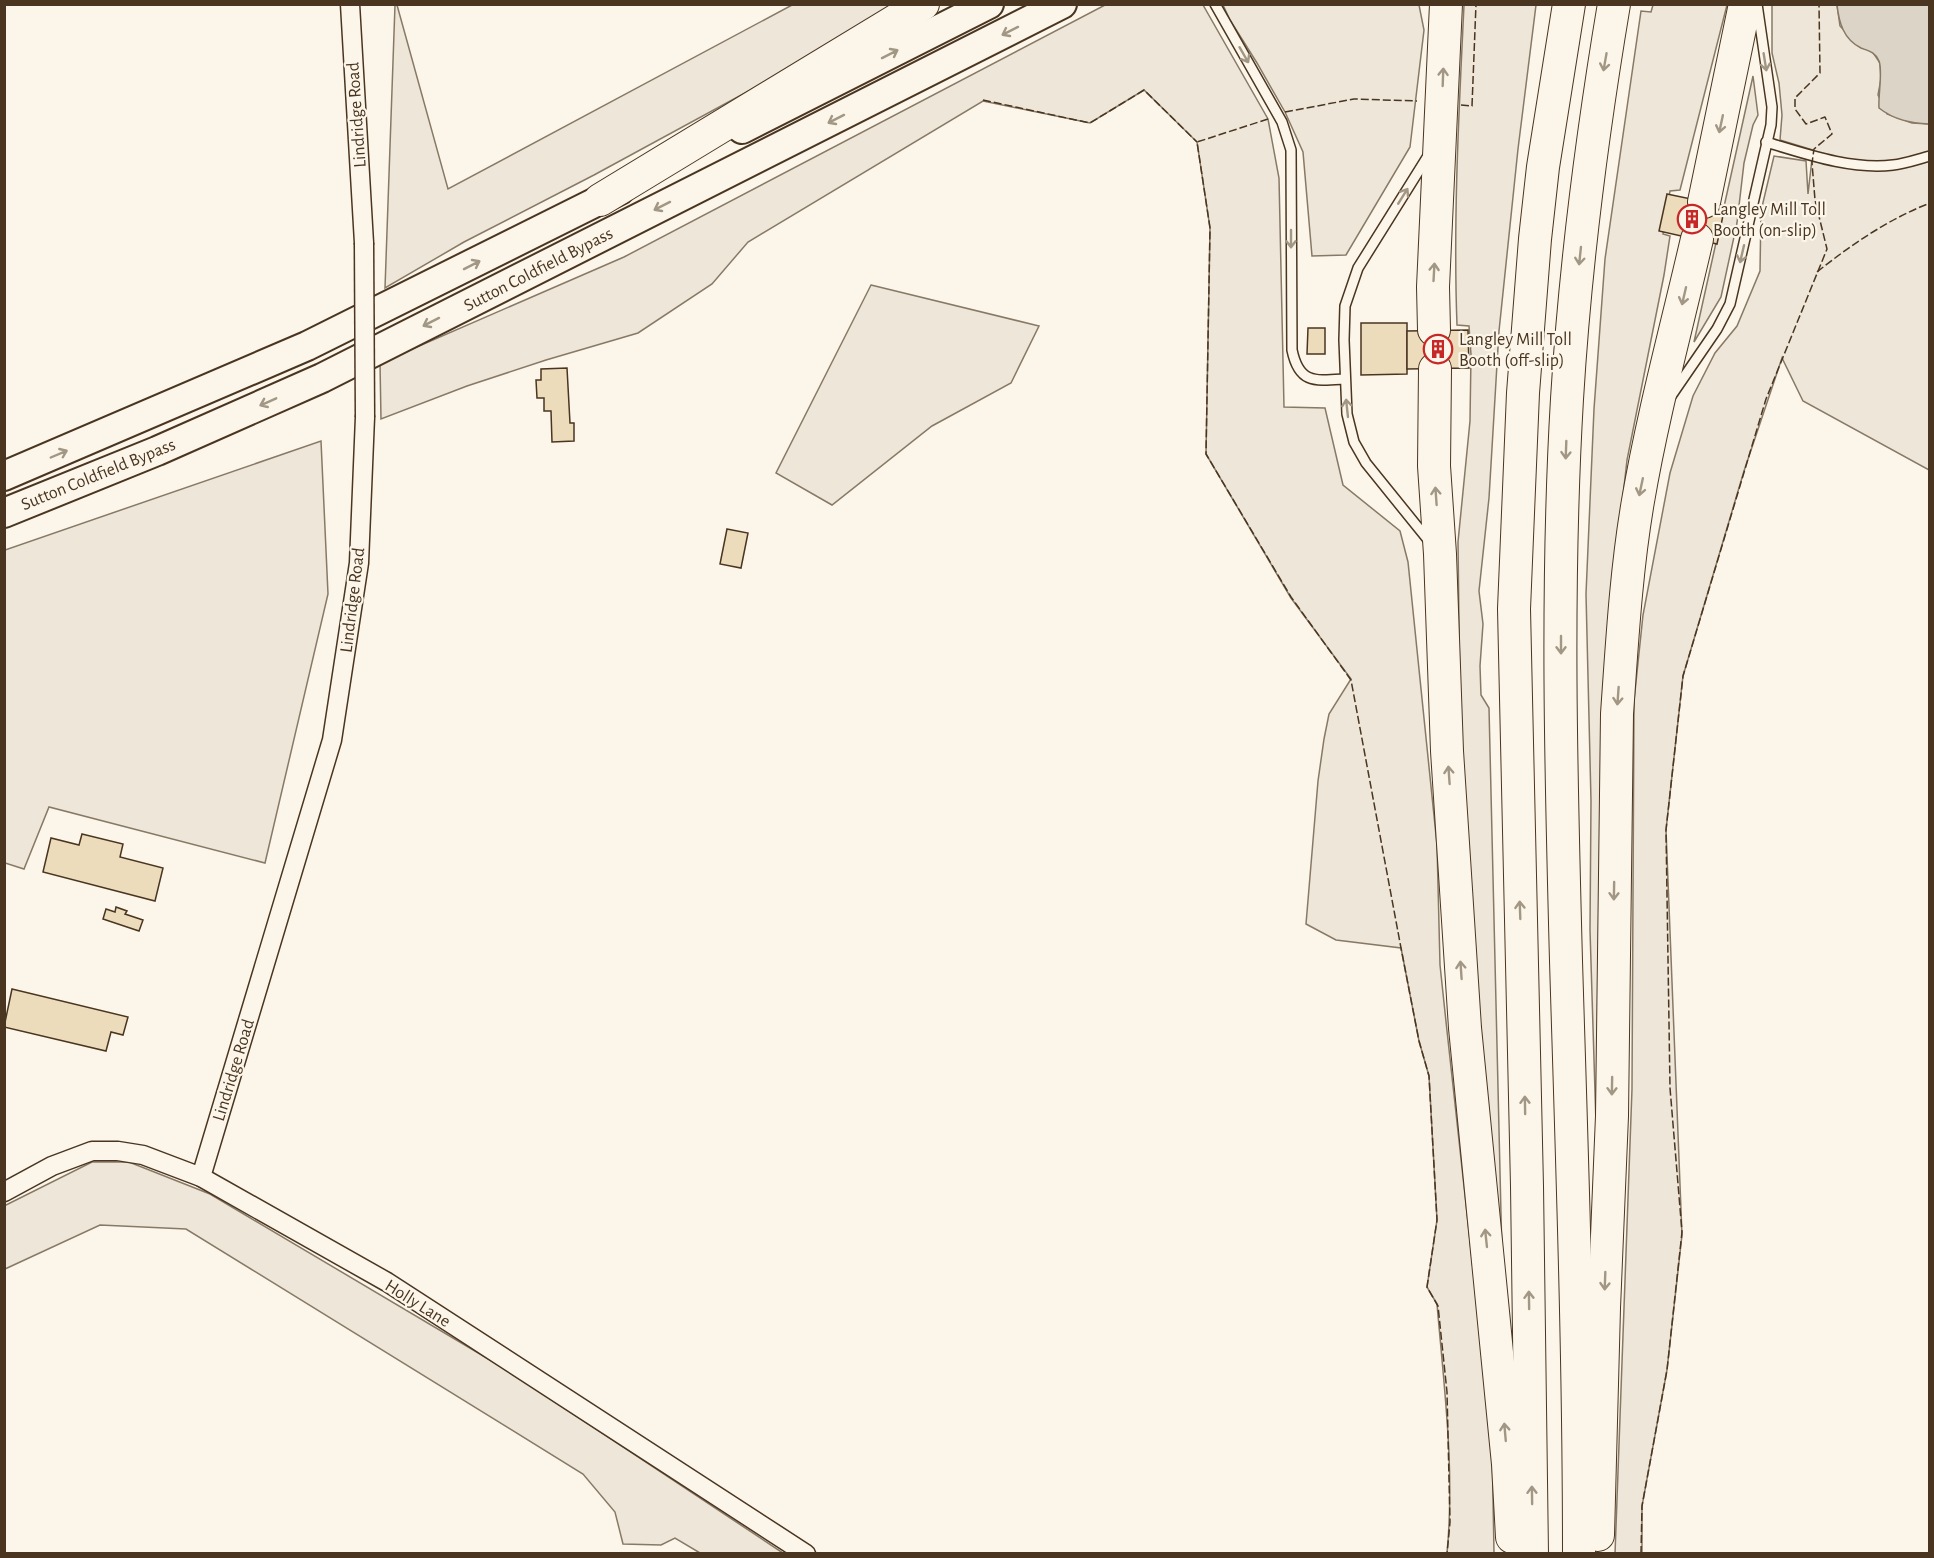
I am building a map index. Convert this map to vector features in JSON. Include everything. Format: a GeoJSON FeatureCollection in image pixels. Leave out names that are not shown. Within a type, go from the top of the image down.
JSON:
{"type":"FeatureCollection","features":[{"type":"Feature","properties":{"kind":"highway"},"geometry":{"type":"LineString","coordinates":[[600,200],[923,4]]}},
{"type":"Feature","properties":{"kind":"highway","name":"Sutton Coldfield Bypass"},"geometry":{"type":"LineString","coordinates":[[4,476],[307,346],[989,4]]}},
{"type":"Feature","properties":{"kind":"highway","name":"Sutton Coldfield Bypass"},"geometry":{"type":"LineString","coordinates":[[4,513],[147,456],[322,378],[1062,4]]}},
{"type":"Feature","properties":{"kind":"highway"},"geometry":{"type":"LineString","coordinates":[[1434,330],[1433,286],[1446,4]]}},
{"type":"Feature","properties":{"kind":"highway"},"geometry":{"type":"LineString","coordinates":[[1532,1554],[1527,1186],[1514,609],[1523,393],[1535,239],[1543,167],[1569,4]]}},
{"type":"Feature","properties":{"kind":"highway"},"geometry":{"type":"LineString","coordinates":[[1579,1554],[1573,1197],[1563,832],[1561,601],[1567,401],[1576,295],[1602,80],[1614,4]]}},
{"type":"Feature","properties":{"kind":"highway"},"geometry":{"type":"LineString","coordinates":[[1704,202],[1745,4]]}},
{"type":"Feature","properties":{"kind":"highway"},"geometry":{"type":"LineString","coordinates":[[1597,1554],[1612,1116],[1617,714],[1638,501],[1697,239]]}},
{"type":"Feature","properties":{"kind":"highway"},"geometry":{"type":"LineString","coordinates":[[1435,369],[1434,466],[1465,1028],[1507,1452],[1513,1554]]}},
{"type":"Feature","properties":{"kind":"street","name":"Lindridge Road"},"geometry":{"type":"LineString","coordinates":[[201,1177],[332,740],[359,563],[365,417],[364,243],[350,4]]}},
{"type":"Feature","properties":{"kind":"street","name":"Holly Lane"},"geometry":{"type":"LineString","coordinates":[[4,1192],[52,1166],[92,1151],[118,1151],[143,1155],[201,1177],[387,1282],[806,1554]]}},
{"type":"Feature","properties":{"kind":"lane"},"geometry":{"type":"LineString","coordinates":[[1215,4],[1282,122],[1291,150],[1292,350],[1295,367],[1306,376],[1317,380],[1345,379]]}},
{"type":"Feature","properties":{"kind":"lane"},"geometry":{"type":"LineString","coordinates":[[1656,417],[1717,330],[1730,304],[1771,124],[1772,107],[1757,4]]}},
{"type":"Feature","properties":{"kind":"lane"},"geometry":{"type":"LineString","coordinates":[[1440,137],[1358,268],[1345,306],[1347,414],[1354,442],[1366,463],[1440,554]]}},
{"type":"Feature","properties":{"kind":"lane"},"geometry":{"type":"LineString","coordinates":[[1766,142],[1813,156],[1855,164],[1893,165],[1929,156]]}},
{"type":"Feature","properties":{"kind":"shaded area"},"geometry":{"type":"Polygon","coordinates":[[[395,5],[397,5],[448,189],[792,5],[891,5],[833,45],[594,175],[464,242],[385,288],[395,5]]]}},
{"type":"Feature","properties":{"kind":"shaded area"},"geometry":{"type":"Polygon","coordinates":[[[1105,5],[1203,5],[1268,119],[1279,178],[1284,407],[1325,408],[1343,485],[1400,531],[1408,562],[1437,845],[1440,965],[1492,1442],[1494,1553],[1447,1553],[1450,1491],[1445,1397],[1437,1304],[1427,1287],[1437,1220],[1429,1076],[1419,1041],[1401,948],[1336,940],[1306,924],[1318,781],[1324,739],[1329,714],[1351,679],[1291,598],[1206,454],[1210,228],[1197,142],[1144,90],[1090,123],[983,101],[748,242],[712,284],[638,333],[467,386],[381,419],[380,363],[624,257],[1105,5]]]}},
{"type":"Feature","properties":{"kind":"shaded area"},"geometry":{"type":"Polygon","coordinates":[[[1223,5],[1419,5],[1424,30],[1410,147],[1346,255],[1312,256],[1303,152],[1285,112],[1223,5]]]}},
{"type":"Feature","properties":{"kind":"shaded area"},"geometry":{"type":"Polygon","coordinates":[[[1464,5],[1536,5],[1499,331],[1489,498],[1479,591],[1483,624],[1480,666],[1481,695],[1489,708],[1502,1256],[1500,1256],[1461,795],[1458,542],[1470,421],[1471,355],[1469,326],[1457,325],[1456,285],[1457,165],[1464,5]]]}},
{"type":"Feature","properties":{"kind":"shaded area"},"geometry":{"type":"Polygon","coordinates":[[[1653,5],[1727,5],[1680,190],[1670,191],[1663,234],[1670,236],[1627,460],[1616,558],[1598,1189],[1590,930],[1591,801],[1586,594],[1594,409],[1605,259],[1641,11],[1651,12],[1653,5]]]}},
{"type":"Feature","properties":{"kind":"shaded area"},"geometry":{"type":"Polygon","coordinates":[[[1772,5],[1837,5],[1840,26],[1860,47],[1872,51],[1880,63],[1881,79],[1878,95],[1887,114],[1912,123],[1929,124],[1929,470],[1803,401],[1782,358],[1744,471],[1683,676],[1666,830],[1682,1235],[1667,1370],[1642,1506],[1642,1553],[1615,1554],[1632,1089],[1634,701],[1643,615],[1670,473],[1693,396],[1715,353],[1737,326],[1760,271],[1761,211],[1774,156],[1806,161],[1808,194],[1813,150],[1780,140],[1782,115],[1779,83],[1772,53],[1772,5]]]}},
{"type":"Feature","properties":{"kind":"shaded area"},"geometry":{"type":"Polygon","coordinates":[[[1837,5],[1929,5],[1929,124],[1903,120],[1879,108],[1881,71],[1879,61],[1874,54],[1855,44],[1846,35],[1837,5]]]}},
{"type":"Feature","properties":{"kind":"shaded area"},"geometry":{"type":"Polygon","coordinates":[[[1753,76],[1758,115],[1753,125],[1744,163],[1737,223],[1721,297],[1694,342],[1753,76]]]}},
{"type":"Feature","properties":{"kind":"shaded area"},"geometry":{"type":"Polygon","coordinates":[[[871,285],[1039,326],[1011,383],[932,426],[832,505],[776,473],[871,285]]]}},
{"type":"Feature","properties":{"kind":"shaded area"},"geometry":{"type":"Polygon","coordinates":[[[321,441],[328,594],[265,863],[49,807],[24,869],[5,863],[5,550],[321,441]]]}},
{"type":"Feature","properties":{"kind":"shaded area"},"geometry":{"type":"Polygon","coordinates":[[[92,1162],[129,1162],[210,1194],[507,1370],[783,1553],[700,1553],[675,1538],[661,1545],[623,1544],[615,1512],[583,1474],[186,1229],[100,1225],[5,1269],[4,1206],[92,1162]]]}},
{"type":"Feature","properties":{"kind":"building","name":"Langley Mill Toll Booth (on-slip)"},"geometry":{"type":"Polygon","coordinates":[[[1667,194],[1725,206],[1717,244],[1659,231],[1667,194]]]}},
{"type":"Feature","properties":{"kind":"building"},"geometry":{"type":"Polygon","coordinates":[[[1361,323],[1407,323],[1407,374],[1361,375],[1361,323]]]}},
{"type":"Feature","properties":{"kind":"building"},"geometry":{"type":"Polygon","coordinates":[[[1308,328],[1325,328],[1325,354],[1307,354],[1308,328]]]}},
{"type":"Feature","properties":{"kind":"building","name":"Langley Mill Toll Booth (off-slip)"},"geometry":{"type":"Polygon","coordinates":[[[1468,330],[1469,368],[1407,369],[1407,331],[1468,330]]]}},
{"type":"Feature","properties":{"kind":"building"},"geometry":{"type":"Polygon","coordinates":[[[567,368],[570,423],[574,423],[574,441],[552,442],[551,411],[544,411],[544,398],[537,398],[536,380],[541,380],[541,369],[567,368]]]}},
{"type":"Feature","properties":{"kind":"building"},"geometry":{"type":"Polygon","coordinates":[[[727,529],[748,533],[741,568],[720,564],[727,529]]]}},
{"type":"Feature","properties":{"kind":"building"},"geometry":{"type":"Polygon","coordinates":[[[82,834],[123,844],[120,857],[163,868],[155,901],[43,872],[51,838],[79,845],[82,834]]]}},
{"type":"Feature","properties":{"kind":"building"},"geometry":{"type":"Polygon","coordinates":[[[116,907],[127,911],[125,914],[143,920],[139,931],[103,919],[106,909],[115,912],[116,907]]]}},
{"type":"Feature","properties":{"kind":"building"},"geometry":{"type":"Polygon","coordinates":[[[12,989],[128,1017],[123,1035],[111,1032],[106,1051],[4,1027],[12,989]]]}},
{"type":"Feature","properties":{"kind":"fence"},"geometry":{"type":"LineString","coordinates":[[1461,105],[1472,106],[1476,4]]}},
{"type":"Feature","properties":{"kind":"fence"},"geometry":{"type":"LineString","coordinates":[[1641,1554],[1642,1506],[1667,1370],[1682,1232],[1670,1088],[1666,830],[1683,676],[1766,399],[1827,249],[1815,200],[1812,163],[1814,149],[1832,134],[1825,117],[1806,124],[1795,109],[1795,98],[1820,73],[1819,4]]}},
{"type":"Feature","properties":{"kind":"fence"},"geometry":{"type":"LineString","coordinates":[[983,100],[1090,123],[1144,90],[1197,142]]}},
{"type":"Feature","properties":{"kind":"fence"},"geometry":{"type":"LineString","coordinates":[[1285,112],[1354,99],[1417,101]]}},
{"type":"Feature","properties":{"kind":"fence"},"geometry":{"type":"LineString","coordinates":[[1268,119],[1197,142],[1210,228],[1206,454],[1291,597],[1351,680],[1419,1041],[1429,1076],[1437,1220],[1427,1287],[1438,1306],[1447,1392],[1450,1522],[1447,1554]]}},
{"type":"Feature","properties":{"kind":"fence"},"geometry":{"type":"LineString","coordinates":[[1817,272],[1871,233],[1930,203]]}},
{"type":"Feature","properties":{"kind":"place","name":"Langley Mill Toll Booth (on-slip)"},"geometry":{"type":"Point","coordinates":[1692,219]}},
{"type":"Feature","properties":{"kind":"place","name":"Langley Mill Toll Booth (off-slip)"},"geometry":{"type":"Point","coordinates":[1438,349]}}]}
